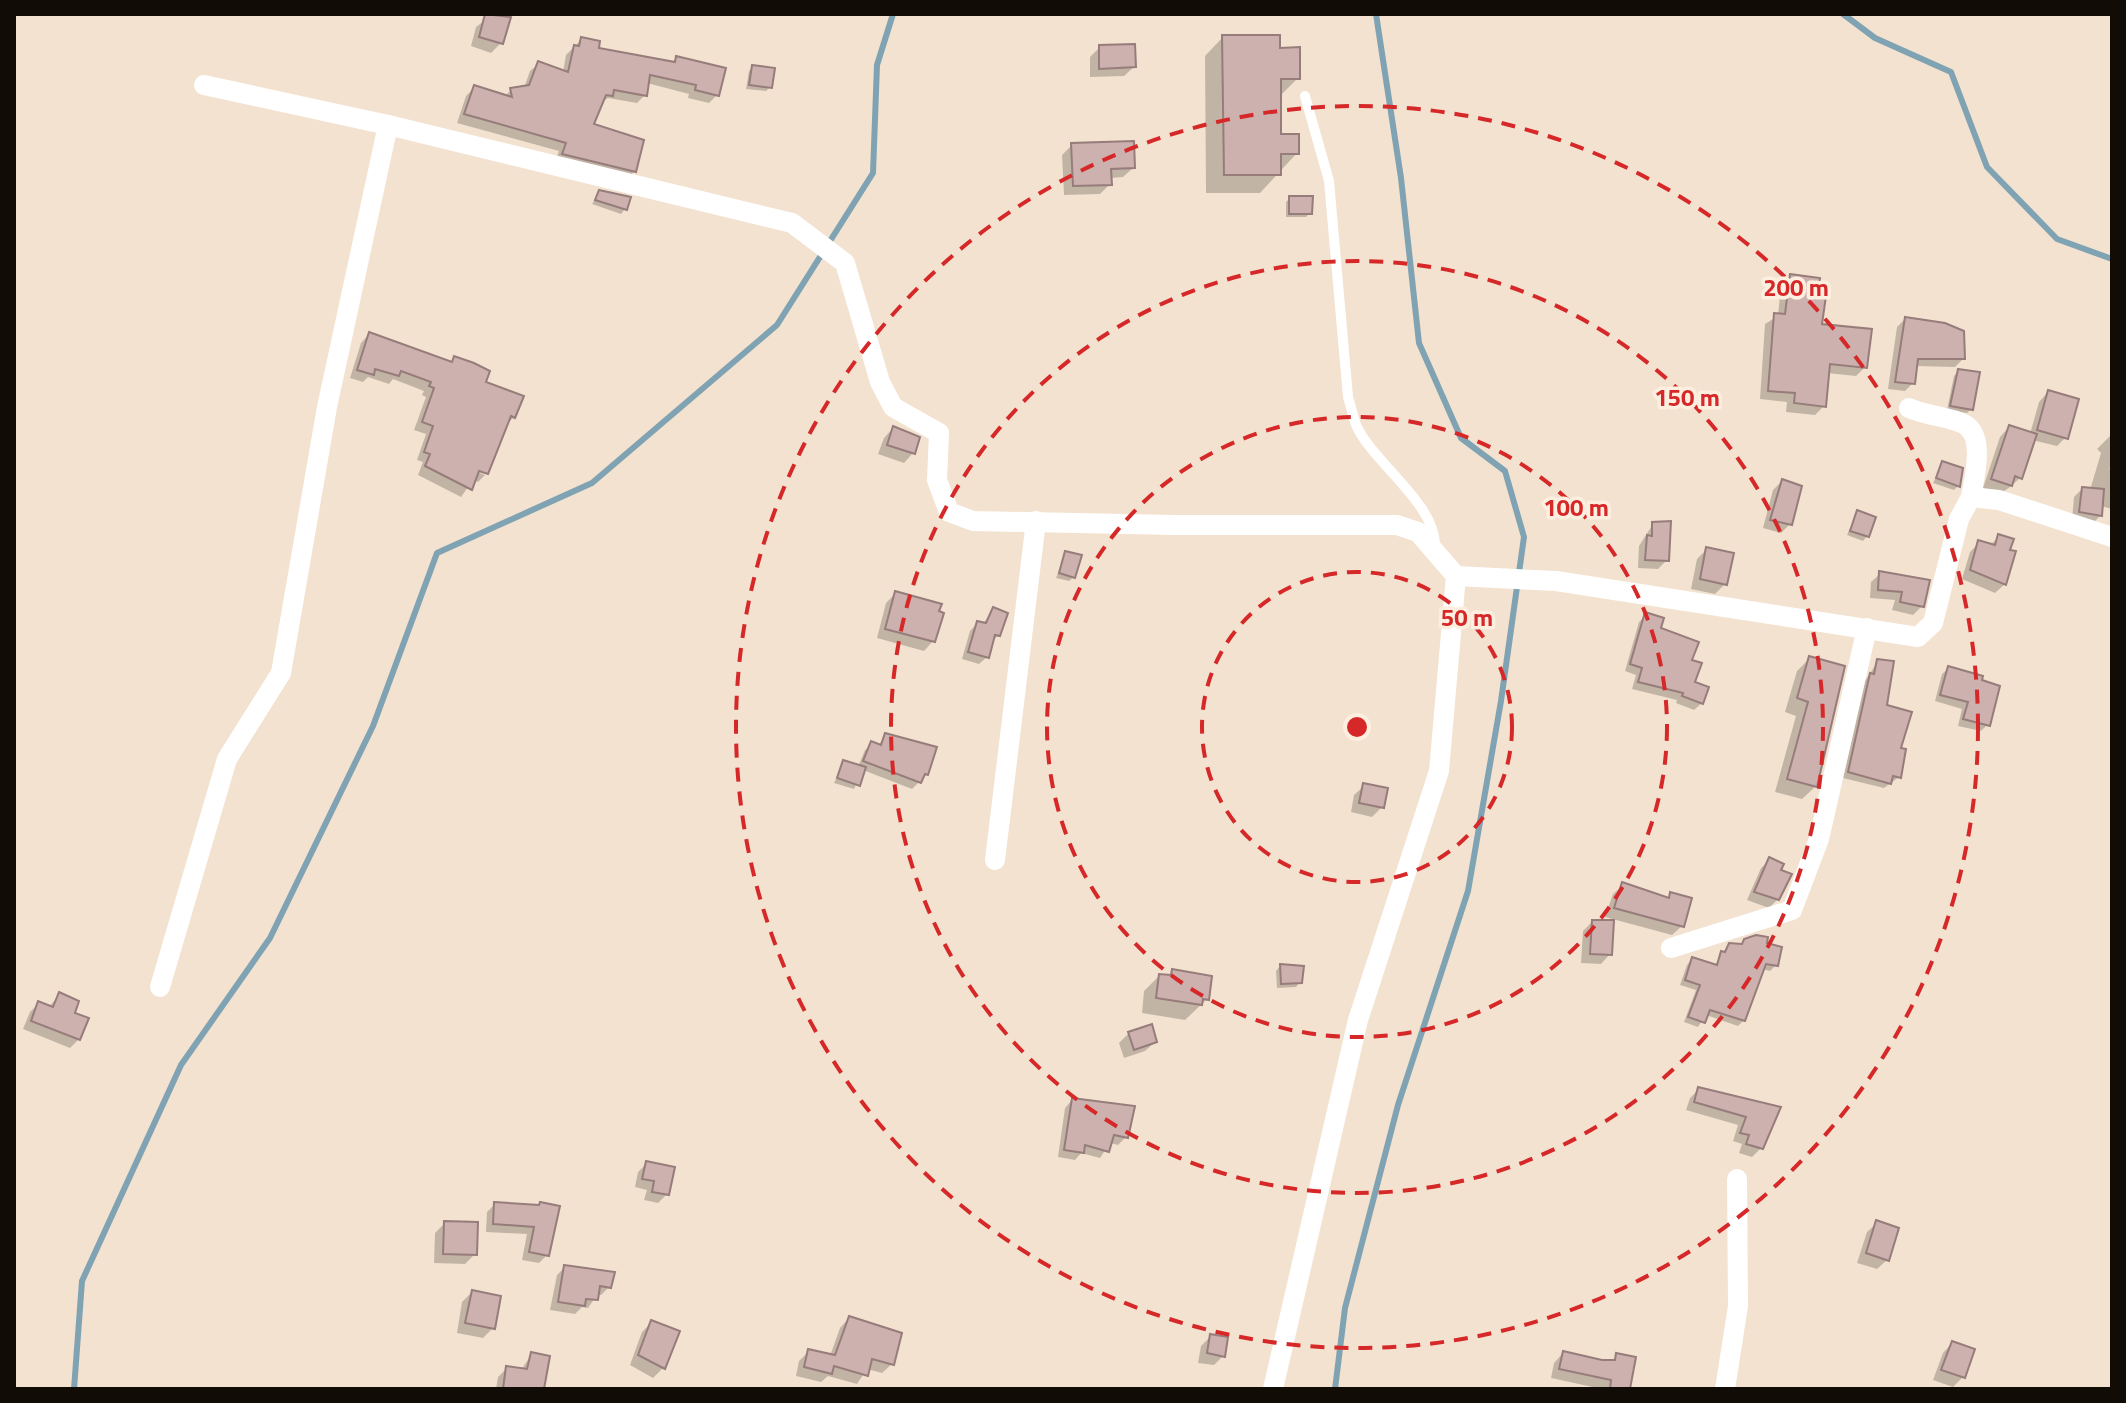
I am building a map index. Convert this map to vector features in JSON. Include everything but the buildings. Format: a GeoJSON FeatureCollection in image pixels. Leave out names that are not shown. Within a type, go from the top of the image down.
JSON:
{"type":"FeatureCollection","features":[{"type":"Feature","properties":{"kind":"street"},"geometry":{"type":"LineString","coordinates":[[204,85],[388,125],[792,223],[845,263],[880,382],[893,407],[939,433],[937,480],[949,512],[973,521],[1397,525],[1418,532],[1435,549],[1456,576],[1439,771],[1358,1020],[1273,1389]]}},
{"type":"Feature","properties":{"kind":"street"},"geometry":{"type":"LineString","coordinates":[[160,987],[227,759],[281,673],[327,407],[388,125]]}},
{"type":"Feature","properties":{"kind":"street"},"geometry":{"type":"LineString","coordinates":[[1456,576],[1556,581],[1918,637],[1933,623],[1959,519],[1971,497],[1976,461],[1975,438],[1966,425],[1909,408]]}},
{"type":"Feature","properties":{"kind":"street"},"geometry":{"type":"LineString","coordinates":[[1971,497],[1999,500],[2112,537]]}},
{"type":"Feature","properties":{"kind":"street"},"geometry":{"type":"LineString","coordinates":[[995,860],[1036,521]]}},
{"type":"Feature","properties":{"kind":"street"},"geometry":{"type":"LineString","coordinates":[[1671,948],[1792,910],[1819,839],[1867,628]]}},
{"type":"Feature","properties":{"kind":"street"},"geometry":{"type":"LineString","coordinates":[[1725,1389],[1738,1306],[1737,1179]]}},
{"type":"Feature","properties":{"kind":"lane"},"geometry":{"type":"LineString","coordinates":[[1305,96],[1329,181],[1348,397],[1357,428],[1420,508],[1436,538],[1435,549]]}},
{"type":"Feature","properties":{"kind":"waterway"},"geometry":{"type":"LineString","coordinates":[[74,1389],[82,1281],[181,1065],[270,938],[373,726],[437,553],[592,483],[777,325],[873,173],[877,65],[893,14]]}},
{"type":"Feature","properties":{"kind":"waterway"},"geometry":{"type":"LineString","coordinates":[[1335,1389],[1345,1308],[1398,1105],[1468,891],[1501,701],[1524,537],[1505,471],[1461,438],[1419,343],[1401,178],[1376,14]]}},
{"type":"Feature","properties":{"kind":"waterway"},"geometry":{"type":"LineString","coordinates":[[1843,14],[1875,38],[1951,72],[1987,167],[2057,239],[2112,259]]}}]}
